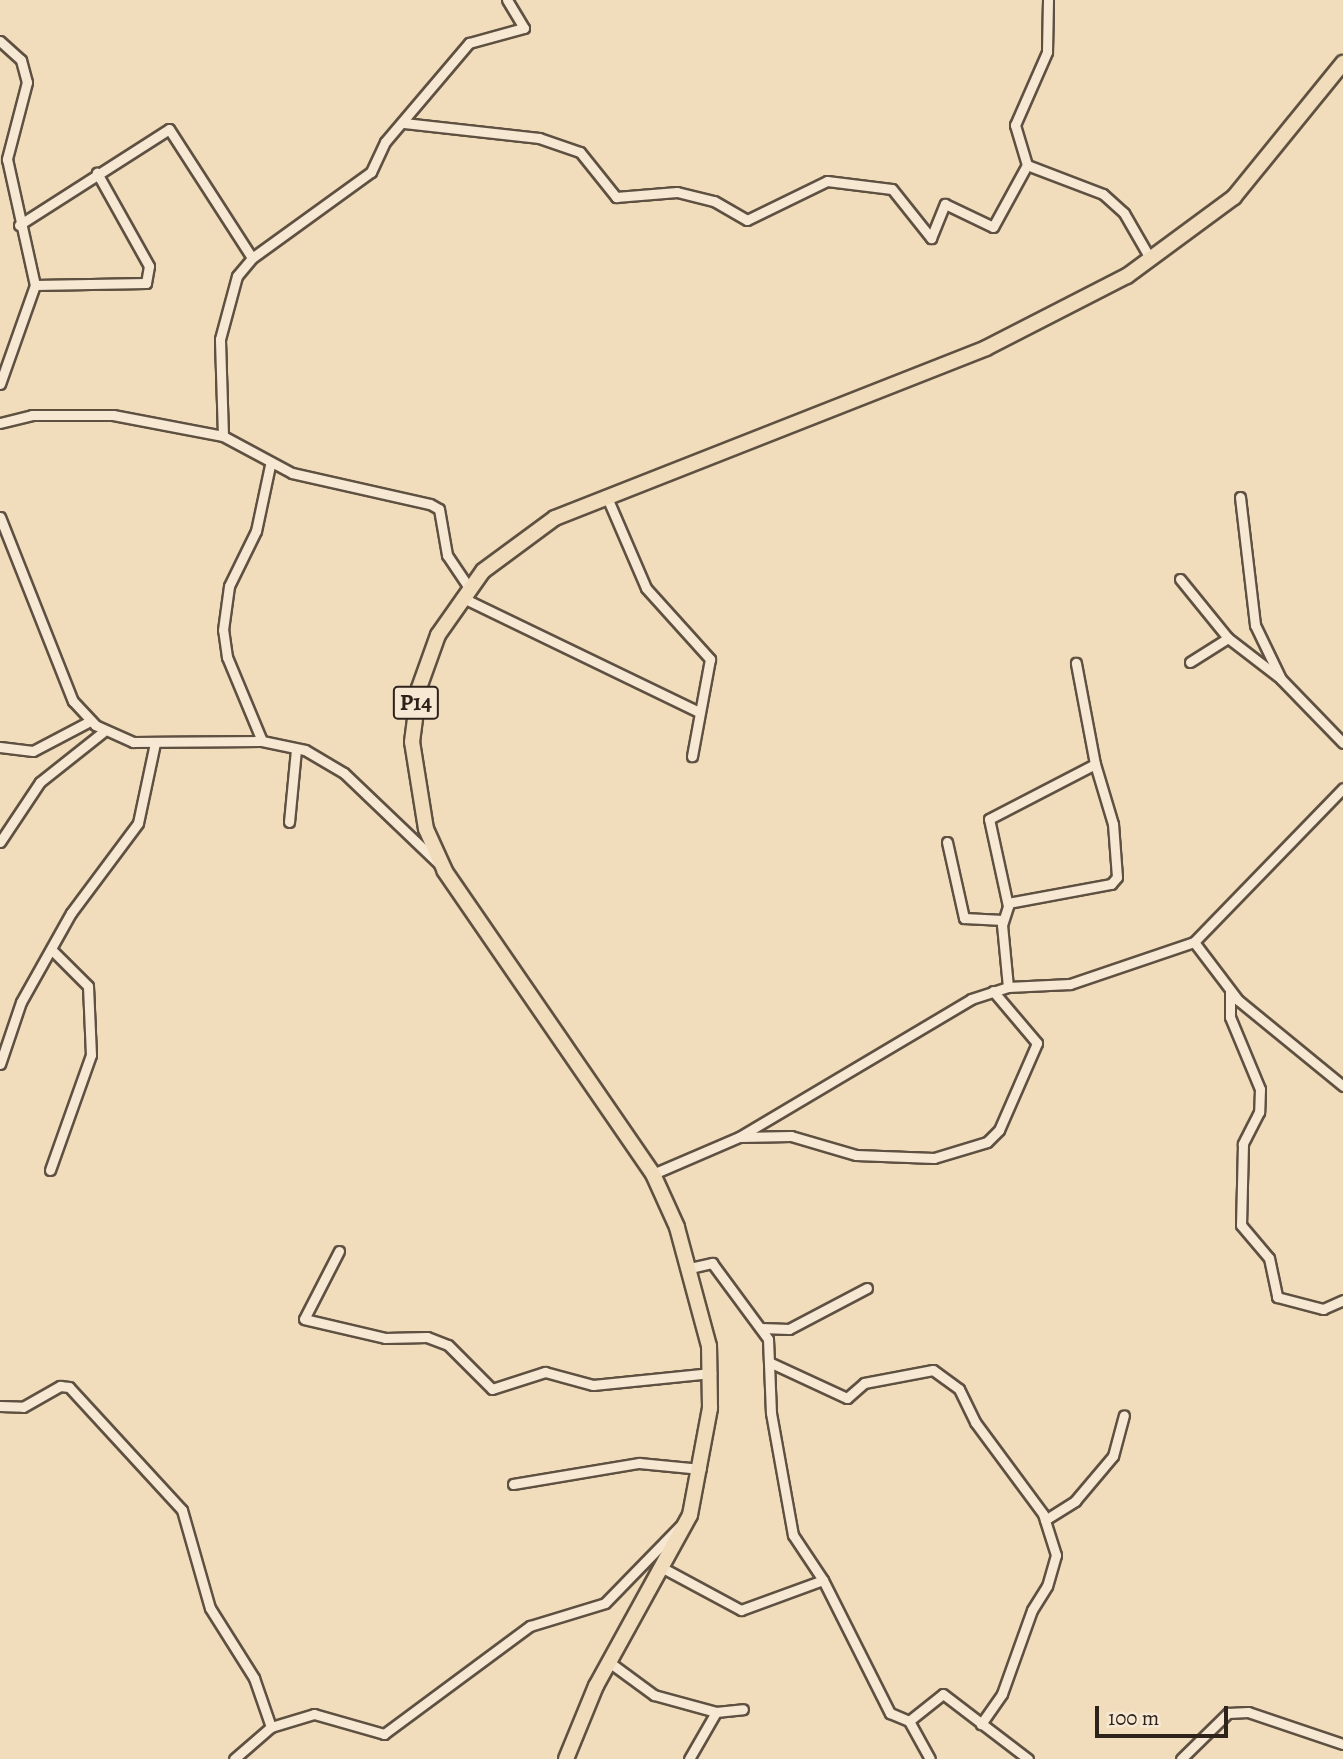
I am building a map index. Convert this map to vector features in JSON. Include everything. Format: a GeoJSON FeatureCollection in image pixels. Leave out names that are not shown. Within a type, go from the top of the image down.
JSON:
{"type":"FeatureCollection","features":[{"type":"Feature","properties":{"kind":"main road","name":"P14"},"geometry":{"type":"LineString","coordinates":[[566,1759],[609,1662],[690,1515],[701,1469],[710,1373],[690,1268],[653,1174],[445,871],[419,803],[412,742],[428,659],[465,593],[520,538],[606,495],[1016,335],[1152,260],[1234,197],[1343,63]]}},
{"type":"Feature","properties":{"kind":"street"},"geometry":{"type":"LineString","coordinates":[[223,436],[222,325],[237,276],[252,258],[371,172],[404,122],[469,43],[524,28],[508,0]]}},
{"type":"Feature","properties":{"kind":"street"},"geometry":{"type":"LineString","coordinates":[[404,122],[539,138],[580,152],[616,197],[677,192],[714,201],[747,220],[827,181],[892,189],[930,239],[945,204],[993,228],[1027,165],[1015,125],[1046,52],[1048,0]]}},
{"type":"Feature","properties":{"kind":"street"},"geometry":{"type":"LineString","coordinates":[[0,41],[22,60],[27,82],[7,159],[19,225],[35,285],[0,384]]}},
{"type":"Feature","properties":{"kind":"street"},"geometry":{"type":"LineString","coordinates":[[19,225],[164,130],[173,130],[252,258]]}},
{"type":"Feature","properties":{"kind":"street"},"geometry":{"type":"LineString","coordinates":[[1027,165],[1103,194],[1124,213],[1152,260]]}},
{"type":"Feature","properties":{"kind":"street"},"geometry":{"type":"LineString","coordinates":[[35,285],[146,283],[149,266],[97,173]]}},
{"type":"Feature","properties":{"kind":"street"},"geometry":{"type":"LineString","coordinates":[[0,423],[32,415],[113,415],[223,436],[270,464],[435,507],[447,555],[465,593],[699,712]]}},
{"type":"Feature","properties":{"kind":"street"},"geometry":{"type":"LineString","coordinates":[[262,741],[227,657],[223,630],[229,586],[256,531],[270,464]]}},
{"type":"Feature","properties":{"kind":"street"},"geometry":{"type":"LineString","coordinates":[[606,495],[646,589],[710,659],[692,756]]}},
{"type":"Feature","properties":{"kind":"street"},"geometry":{"type":"LineString","coordinates":[[1240,497],[1255,625],[1281,679]]}},
{"type":"Feature","properties":{"kind":"street"},"geometry":{"type":"LineString","coordinates":[[0,517],[73,701],[103,732],[155,743],[262,741],[296,748],[344,773],[445,871]]}},
{"type":"Feature","properties":{"kind":"street"},"geometry":{"type":"LineString","coordinates":[[1180,579],[1228,638],[1281,679],[1343,743]]}},
{"type":"Feature","properties":{"kind":"street"},"geometry":{"type":"LineString","coordinates":[[1190,662],[1228,638]]}},
{"type":"Feature","properties":{"kind":"street"},"geometry":{"type":"LineString","coordinates":[[1008,903],[1111,884],[1117,877],[1113,824],[1095,764],[1076,663]]}},
{"type":"Feature","properties":{"kind":"street"},"geometry":{"type":"LineString","coordinates":[[0,747],[33,751],[90,721]]}},
{"type":"Feature","properties":{"kind":"street"},"geometry":{"type":"LineString","coordinates":[[0,842],[40,782],[103,732]]}},
{"type":"Feature","properties":{"kind":"street"},"geometry":{"type":"LineString","coordinates":[[0,1064],[21,1002],[54,952],[71,913],[138,823],[155,743]]}},
{"type":"Feature","properties":{"kind":"street"},"geometry":{"type":"LineString","coordinates":[[289,822],[296,748]]}},
{"type":"Feature","properties":{"kind":"street"},"geometry":{"type":"LineString","coordinates":[[1008,986],[1003,920],[1008,903],[989,819],[1095,764]]}},
{"type":"Feature","properties":{"kind":"street"},"geometry":{"type":"LineString","coordinates":[[653,1174],[739,1137],[836,1074],[993,991],[1008,986],[1070,984],[1194,942],[1343,788]]}},
{"type":"Feature","properties":{"kind":"street"},"geometry":{"type":"LineString","coordinates":[[947,842],[964,918],[1003,920]]}},
{"type":"Feature","properties":{"kind":"street"},"geometry":{"type":"LineString","coordinates":[[1194,942],[1230,992],[1343,1086]]}},
{"type":"Feature","properties":{"kind":"street"},"geometry":{"type":"LineString","coordinates":[[50,1170],[91,1055],[88,986],[54,952]]}},
{"type":"Feature","properties":{"kind":"street"},"geometry":{"type":"LineString","coordinates":[[739,1137],[790,1136],[856,1155],[934,1158],[987,1142],[999,1130],[1037,1044],[993,991]]}},
{"type":"Feature","properties":{"kind":"street"},"geometry":{"type":"LineString","coordinates":[[1230,992],[1230,1017],[1260,1089],[1259,1112],[1243,1144],[1241,1225],[1269,1258],[1278,1297],[1323,1309],[1343,1300]]}},
{"type":"Feature","properties":{"kind":"street"},"geometry":{"type":"LineString","coordinates":[[340,1251],[304,1319],[385,1338],[427,1337],[448,1345],[492,1389],[545,1372],[593,1385],[710,1373]]}},
{"type":"Feature","properties":{"kind":"street"},"geometry":{"type":"LineString","coordinates":[[690,1268],[712,1263],[761,1328],[769,1362],[788,1516],[890,1713],[909,1721],[930,1759]]}},
{"type":"Feature","properties":{"kind":"street"},"geometry":{"type":"LineString","coordinates":[[761,1328],[789,1329],[867,1288]]}},
{"type":"Feature","properties":{"kind":"street"},"geometry":{"type":"LineString","coordinates":[[769,1362],[847,1398],[876,1379],[933,1370],[959,1389],[975,1422],[1045,1520],[1056,1555],[1048,1586],[1032,1610],[1002,1694],[981,1724]]}},
{"type":"Feature","properties":{"kind":"street"},"geometry":{"type":"LineString","coordinates":[[0,1406],[23,1407],[60,1386],[69,1387],[183,1510],[210,1608],[254,1678],[271,1727]]}},
{"type":"Feature","properties":{"kind":"street"},"geometry":{"type":"LineString","coordinates":[[1045,1520],[1075,1502],[1101,1471],[1113,1455],[1124,1415]]}},
{"type":"Feature","properties":{"kind":"street"},"geometry":{"type":"LineString","coordinates":[[513,1484],[639,1463],[701,1469]]}},
{"type":"Feature","properties":{"kind":"street"},"geometry":{"type":"LineString","coordinates":[[234,1759],[271,1727],[314,1714],[384,1734],[530,1626],[605,1603],[690,1515]]}},
{"type":"Feature","properties":{"kind":"street"},"geometry":{"type":"LineString","coordinates":[[661,1567],[741,1610],[823,1580]]}},
{"type":"Feature","properties":{"kind":"street"},"geometry":{"type":"LineString","coordinates":[[609,1662],[646,1691],[716,1712],[743,1709]]}},
{"type":"Feature","properties":{"kind":"street"},"geometry":{"type":"LineString","coordinates":[[909,1721],[943,1694],[1028,1759]]}},
{"type":"Feature","properties":{"kind":"street"},"geometry":{"type":"LineString","coordinates":[[689,1759],[716,1712]]}},
{"type":"Feature","properties":{"kind":"street"},"geometry":{"type":"LineString","coordinates":[[1181,1759],[1228,1713],[1248,1712],[1342,1743]]}}]}
